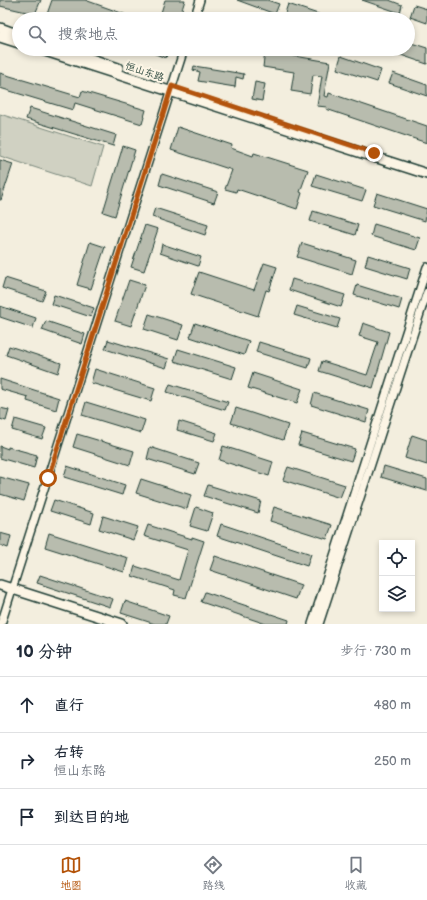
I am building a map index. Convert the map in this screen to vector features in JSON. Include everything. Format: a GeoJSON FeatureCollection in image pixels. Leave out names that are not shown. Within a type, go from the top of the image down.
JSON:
{"type":"FeatureCollection","features":[{"type":"Feature","properties":{"kind":"main road"},"geometry":{"type":"LineString","coordinates":[[0,28],[12,32]]}},
{"type":"Feature","properties":{"kind":"main road"},"geometry":{"type":"LineString","coordinates":[[0,37],[12,41]]}},
{"type":"Feature","properties":{"kind":"main road","name":"恒山东路"},"geometry":{"type":"LineString","coordinates":[[63,56],[171,88],[427,170]]}},
{"type":"Feature","properties":{"kind":"main road","name":"恒山东路"},"geometry":{"type":"LineString","coordinates":[[82,56],[171,88],[427,174]]}},
{"type":"Feature","properties":{"kind":"main road"},"geometry":{"type":"LineString","coordinates":[[0,585],[12,591],[105,624]]}},
{"type":"Feature","properties":{"kind":"main road"},"geometry":{"type":"LineString","coordinates":[[0,590],[12,591],[122,624]]}},
{"type":"Feature","properties":{"kind":"street"},"geometry":{"type":"LineString","coordinates":[[196,12],[200,0]]}},
{"type":"Feature","properties":{"kind":"street"},"geometry":{"type":"LineString","coordinates":[[1,624],[182,56]]}},
{"type":"Feature","properties":{"kind":"street"},"geometry":{"type":"LineString","coordinates":[[312,624],[427,267]]}},
{"type":"Feature","properties":{"kind":"street"},"geometry":{"type":"LineString","coordinates":[[319,624],[427,292]]}},
{"type":"Feature","properties":{"kind":"shaded area"},"geometry":{"type":"Polygon","coordinates":[[[0,114],[103,147],[92,186],[0,156],[0,114]]]}},
{"type":"Feature","properties":{"kind":"building"},"geometry":{"type":"Polygon","coordinates":[[[0,0],[41,0],[36,12],[26,12],[0,6],[0,0]]]}},
{"type":"Feature","properties":{"kind":"building"},"geometry":{"type":"Polygon","coordinates":[[[52,0],[85,0],[118,12],[48,12],[52,0]]]}},
{"type":"Feature","properties":{"kind":"building"},"geometry":{"type":"Polygon","coordinates":[[[165,0],[185,0],[181,12],[161,12],[165,0]]]}},
{"type":"Feature","properties":{"kind":"building"},"geometry":{"type":"Polygon","coordinates":[[[237,0],[267,0],[279,4],[276,12],[270,12],[237,0]]]}},
{"type":"Feature","properties":{"kind":"building"},"geometry":{"type":"Polygon","coordinates":[[[362,0],[389,0],[402,5],[400,12],[362,0]]]}},
{"type":"Feature","properties":{"kind":"building"},"geometry":{"type":"Polygon","coordinates":[[[288,4],[312,12],[285,12],[288,4]]]}},
{"type":"Feature","properties":{"kind":"building"},"geometry":{"type":"Polygon","coordinates":[[[414,5],[427,9],[427,23],[415,19],[415,12],[412,12],[414,5]]]}},
{"type":"Feature","properties":{"kind":"building"},"geometry":{"type":"Polygon","coordinates":[[[415,44],[427,48],[427,64],[404,56],[415,56],[415,44]]]}},
{"type":"Feature","properties":{"kind":"building"},"geometry":{"type":"Polygon","coordinates":[[[264,56],[295,56],[330,62],[324,96],[328,97],[329,93],[427,126],[427,143],[326,109],[327,107],[317,106],[322,76],[313,75],[310,94],[291,91],[294,72],[263,67],[264,56]]]}},
{"type":"Feature","properties":{"kind":"building"},"geometry":{"type":"Polygon","coordinates":[[[341,56],[381,70],[377,82],[337,69],[341,56]]]}},
{"type":"Feature","properties":{"kind":"building"},"geometry":{"type":"Polygon","coordinates":[[[194,66],[244,74],[243,79],[236,77],[235,87],[198,81],[200,72],[193,70],[194,66]]]}},
{"type":"Feature","properties":{"kind":"building"},"geometry":{"type":"Polygon","coordinates":[[[0,73],[80,97],[82,91],[146,110],[142,124],[75,103],[73,110],[0,88],[0,73]]]}},
{"type":"Feature","properties":{"kind":"building"},"geometry":{"type":"Polygon","coordinates":[[[393,73],[427,85],[427,96],[389,83],[393,73]]]}},
{"type":"Feature","properties":{"kind":"building"},"geometry":{"type":"Polygon","coordinates":[[[255,82],[265,84],[262,101],[252,99],[255,82]]]}},
{"type":"Feature","properties":{"kind":"building"},"geometry":{"type":"Polygon","coordinates":[[[30,108],[116,135],[113,146],[26,119],[30,108]]]}},
{"type":"Feature","properties":{"kind":"building"},"geometry":{"type":"Polygon","coordinates":[[[178,127],[232,145],[231,148],[253,156],[254,153],[308,170],[300,192],[302,193],[297,209],[237,189],[236,192],[225,189],[232,170],[171,150],[178,127]]]}},
{"type":"Feature","properties":{"kind":"building"},"geometry":{"type":"Polygon","coordinates":[[[123,146],[135,150],[115,216],[103,212],[123,146]]]}},
{"type":"Feature","properties":{"kind":"building"},"geometry":{"type":"Polygon","coordinates":[[[0,160],[13,164],[1,200],[0,200],[0,160]]]}},
{"type":"Feature","properties":{"kind":"building"},"geometry":{"type":"Polygon","coordinates":[[[162,174],[218,192],[214,203],[159,185],[162,174]]]}},
{"type":"Feature","properties":{"kind":"building"},"geometry":{"type":"Polygon","coordinates":[[[316,174],[366,190],[362,201],[312,186],[316,174]]]}},
{"type":"Feature","properties":{"kind":"building"},"geometry":{"type":"Polygon","coordinates":[[[377,193],[427,209],[425,221],[373,205],[377,193]]]}},
{"type":"Feature","properties":{"kind":"building"},"geometry":{"type":"Polygon","coordinates":[[[155,208],[208,225],[205,235],[152,217],[155,208]]]}},
{"type":"Feature","properties":{"kind":"building"},"geometry":{"type":"Polygon","coordinates":[[[313,211],[358,225],[355,235],[310,221],[313,211]]]}},
{"type":"Feature","properties":{"kind":"building"},"geometry":{"type":"Polygon","coordinates":[[[374,224],[420,238],[416,250],[371,236],[374,224]]]}},
{"type":"Feature","properties":{"kind":"building"},"geometry":{"type":"Polygon","coordinates":[[[145,225],[158,229],[144,271],[131,267],[145,225]]]}},
{"type":"Feature","properties":{"kind":"building"},"geometry":{"type":"Polygon","coordinates":[[[90,242],[105,247],[91,289],[77,285],[90,242]]]}},
{"type":"Feature","properties":{"kind":"building"},"geometry":{"type":"Polygon","coordinates":[[[302,243],[356,260],[352,274],[297,257],[302,243]]]}},
{"type":"Feature","properties":{"kind":"building"},"geometry":{"type":"Polygon","coordinates":[[[162,244],[201,257],[198,266],[160,253],[162,244]]]}},
{"type":"Feature","properties":{"kind":"building"},"geometry":{"type":"Polygon","coordinates":[[[368,255],[410,268],[407,279],[365,266],[368,255]]]}},
{"type":"Feature","properties":{"kind":"building"},"geometry":{"type":"Polygon","coordinates":[[[264,263],[277,267],[269,291],[266,290],[258,316],[191,294],[199,272],[254,290],[264,263]]]}},
{"type":"Feature","properties":{"kind":"building"},"geometry":{"type":"Polygon","coordinates":[[[5,278],[46,291],[42,301],[2,288],[5,278]]]}},
{"type":"Feature","properties":{"kind":"building"},"geometry":{"type":"Polygon","coordinates":[[[292,279],[345,295],[341,307],[289,290],[292,279]]]}},
{"type":"Feature","properties":{"kind":"building"},"geometry":{"type":"Polygon","coordinates":[[[129,280],[145,285],[131,326],[115,321],[129,280]]]}},
{"type":"Feature","properties":{"kind":"building"},"geometry":{"type":"Polygon","coordinates":[[[357,285],[402,299],[399,309],[354,295],[357,285]]]}},
{"type":"Feature","properties":{"kind":"building"},"geometry":{"type":"Polygon","coordinates":[[[54,295],[94,308],[91,317],[51,304],[54,295]]]}},
{"type":"Feature","properties":{"kind":"building"},"geometry":{"type":"Polygon","coordinates":[[[0,306],[36,318],[33,328],[0,317],[0,306]]]}},
{"type":"Feature","properties":{"kind":"building"},"geometry":{"type":"Polygon","coordinates":[[[297,306],[340,319],[337,328],[294,315],[297,306]]]}},
{"type":"Feature","properties":{"kind":"building"},"geometry":{"type":"Polygon","coordinates":[[[149,314],[183,325],[178,340],[144,329],[149,314]]]}},
{"type":"Feature","properties":{"kind":"building"},"geometry":{"type":"Polygon","coordinates":[[[46,321],[85,334],[82,344],[42,330],[46,321]]]}},
{"type":"Feature","properties":{"kind":"building"},"geometry":{"type":"Polygon","coordinates":[[[195,323],[249,341],[244,355],[190,337],[195,323]]]}},
{"type":"Feature","properties":{"kind":"building"},"geometry":{"type":"Polygon","coordinates":[[[363,323],[389,332],[373,388],[319,371],[322,361],[367,375],[378,342],[359,336],[363,323]]]}},
{"type":"Feature","properties":{"kind":"building"},"geometry":{"type":"Polygon","coordinates":[[[108,340],[169,359],[166,368],[105,349],[108,340]]]}},
{"type":"Feature","properties":{"kind":"building"},"geometry":{"type":"Polygon","coordinates":[[[259,342],[311,358],[308,368],[256,352],[259,342]]]}},
{"type":"Feature","properties":{"kind":"building"},"geometry":{"type":"Polygon","coordinates":[[[9,346],[61,363],[58,373],[6,355],[9,346]]]}},
{"type":"Feature","properties":{"kind":"building"},"geometry":{"type":"Polygon","coordinates":[[[178,349],[236,367],[232,379],[174,361],[178,349]]]}},
{"type":"Feature","properties":{"kind":"building"},"geometry":{"type":"Polygon","coordinates":[[[95,369],[155,388],[151,401],[91,383],[95,369]]]}},
{"type":"Feature","properties":{"kind":"building"},"geometry":{"type":"Polygon","coordinates":[[[253,373],[302,389],[297,403],[248,388],[253,373]]]}},
{"type":"Feature","properties":{"kind":"building"},"geometry":{"type":"Polygon","coordinates":[[[0,379],[59,398],[56,410],[27,401],[28,397],[0,389],[0,379]]]}},
{"type":"Feature","properties":{"kind":"building"},"geometry":{"type":"Polygon","coordinates":[[[170,384],[228,402],[225,410],[167,392],[170,384]]]}},
{"type":"Feature","properties":{"kind":"building"},"geometry":{"type":"Polygon","coordinates":[[[314,393],[369,410],[366,422],[311,405],[314,393]]]}},
{"type":"Feature","properties":{"kind":"building"},"geometry":{"type":"Polygon","coordinates":[[[86,402],[145,420],[141,433],[82,415],[86,402]]]}},
{"type":"Feature","properties":{"kind":"building"},"geometry":{"type":"Polygon","coordinates":[[[0,408],[9,410],[6,421],[0,419],[0,408]]]}},
{"type":"Feature","properties":{"kind":"building"},"geometry":{"type":"Polygon","coordinates":[[[236,408],[288,425],[283,440],[231,423],[236,408]]]}},
{"type":"Feature","properties":{"kind":"building"},"geometry":{"type":"Polygon","coordinates":[[[15,419],[46,428],[42,439],[12,430],[15,419]]]}},
{"type":"Feature","properties":{"kind":"building"},"geometry":{"type":"Polygon","coordinates":[[[179,421],[217,433],[214,441],[177,430],[179,421]]]}},
{"type":"Feature","properties":{"kind":"building"},"geometry":{"type":"Polygon","coordinates":[[[302,433],[355,449],[351,461],[298,445],[302,433]]]}},
{"type":"Feature","properties":{"kind":"building"},"geometry":{"type":"Polygon","coordinates":[[[77,434],[134,451],[130,465],[73,447],[77,434]]]}},
{"type":"Feature","properties":{"kind":"building"},"geometry":{"type":"Polygon","coordinates":[[[412,435],[427,440],[427,465],[405,458],[412,435]]]}},
{"type":"Feature","properties":{"kind":"building"},"geometry":{"type":"Polygon","coordinates":[[[0,446],[37,455],[34,468],[0,458],[0,446]]]}},
{"type":"Feature","properties":{"kind":"building"},"geometry":{"type":"Polygon","coordinates":[[[223,446],[273,462],[269,476],[219,460],[223,446]]]}},
{"type":"Feature","properties":{"kind":"building"},"geometry":{"type":"Polygon","coordinates":[[[150,447],[199,463],[195,474],[147,459],[150,447]]]}},
{"type":"Feature","properties":{"kind":"building"},"geometry":{"type":"Polygon","coordinates":[[[67,466],[125,485],[122,495],[64,477],[67,466]]]}},
{"type":"Feature","properties":{"kind":"building"},"geometry":{"type":"Polygon","coordinates":[[[384,466],[427,479],[427,491],[381,477],[384,466]]]}},
{"type":"Feature","properties":{"kind":"building"},"geometry":{"type":"Polygon","coordinates":[[[288,467],[345,485],[340,498],[283,480],[288,467]]]}},
{"type":"Feature","properties":{"kind":"building"},"geometry":{"type":"Polygon","coordinates":[[[0,477],[29,485],[24,501],[0,494],[0,477]]]}},
{"type":"Feature","properties":{"kind":"building"},"geometry":{"type":"Polygon","coordinates":[[[141,479],[191,495],[187,509],[136,493],[141,479]]]}},
{"type":"Feature","properties":{"kind":"building"},"geometry":{"type":"Polygon","coordinates":[[[208,485],[261,501],[258,513],[204,496],[208,485]]]}},
{"type":"Feature","properties":{"kind":"building"},"geometry":{"type":"Polygon","coordinates":[[[54,500],[94,513],[91,524],[50,511],[54,500]]]}},
{"type":"Feature","properties":{"kind":"building"},"geometry":{"type":"Polygon","coordinates":[[[196,507],[213,513],[207,531],[190,526],[196,507]]]}},
{"type":"Feature","properties":{"kind":"building"},"geometry":{"type":"Polygon","coordinates":[[[274,507],[332,525],[327,539],[270,521],[274,507]]]}},
{"type":"Feature","properties":{"kind":"building"},"geometry":{"type":"Polygon","coordinates":[[[103,516],[138,527],[133,540],[99,529],[103,516]]]}},
{"type":"Feature","properties":{"kind":"building"},"geometry":{"type":"Polygon","coordinates":[[[221,524],[311,554],[307,566],[217,536],[221,524]]]}},
{"type":"Feature","properties":{"kind":"building"},"geometry":{"type":"Polygon","coordinates":[[[148,525],[192,539],[192,537],[204,541],[186,598],[174,595],[175,590],[132,576],[135,566],[179,580],[188,550],[144,536],[148,525]]]}},
{"type":"Feature","properties":{"kind":"building"},"geometry":{"type":"Polygon","coordinates":[[[0,533],[11,536],[8,548],[0,545],[0,533]]]}},
{"type":"Feature","properties":{"kind":"building"},"geometry":{"type":"Polygon","coordinates":[[[49,533],[128,558],[124,572],[45,547],[49,533]]]}},
{"type":"Feature","properties":{"kind":"building"},"geometry":{"type":"Polygon","coordinates":[[[215,556],[301,585],[296,599],[210,570],[215,556]]]}},
{"type":"Feature","properties":{"kind":"building"},"geometry":{"type":"Polygon","coordinates":[[[40,575],[113,599],[110,607],[37,583],[40,575]]]}},
{"type":"Feature","properties":{"kind":"building"},"geometry":{"type":"Polygon","coordinates":[[[205,592],[289,620],[288,624],[266,624],[201,602],[205,592]]]}},
{"type":"Feature","properties":{"kind":"building"},"geometry":{"type":"Polygon","coordinates":[[[125,601],[169,616],[166,624],[155,624],[121,613],[125,601]]]}},
{"type":"Feature","properties":{"kind":"route"},"geometry":{"type":"LineString","coordinates":[[48,478],[172,86],[374,153]]}}]}
